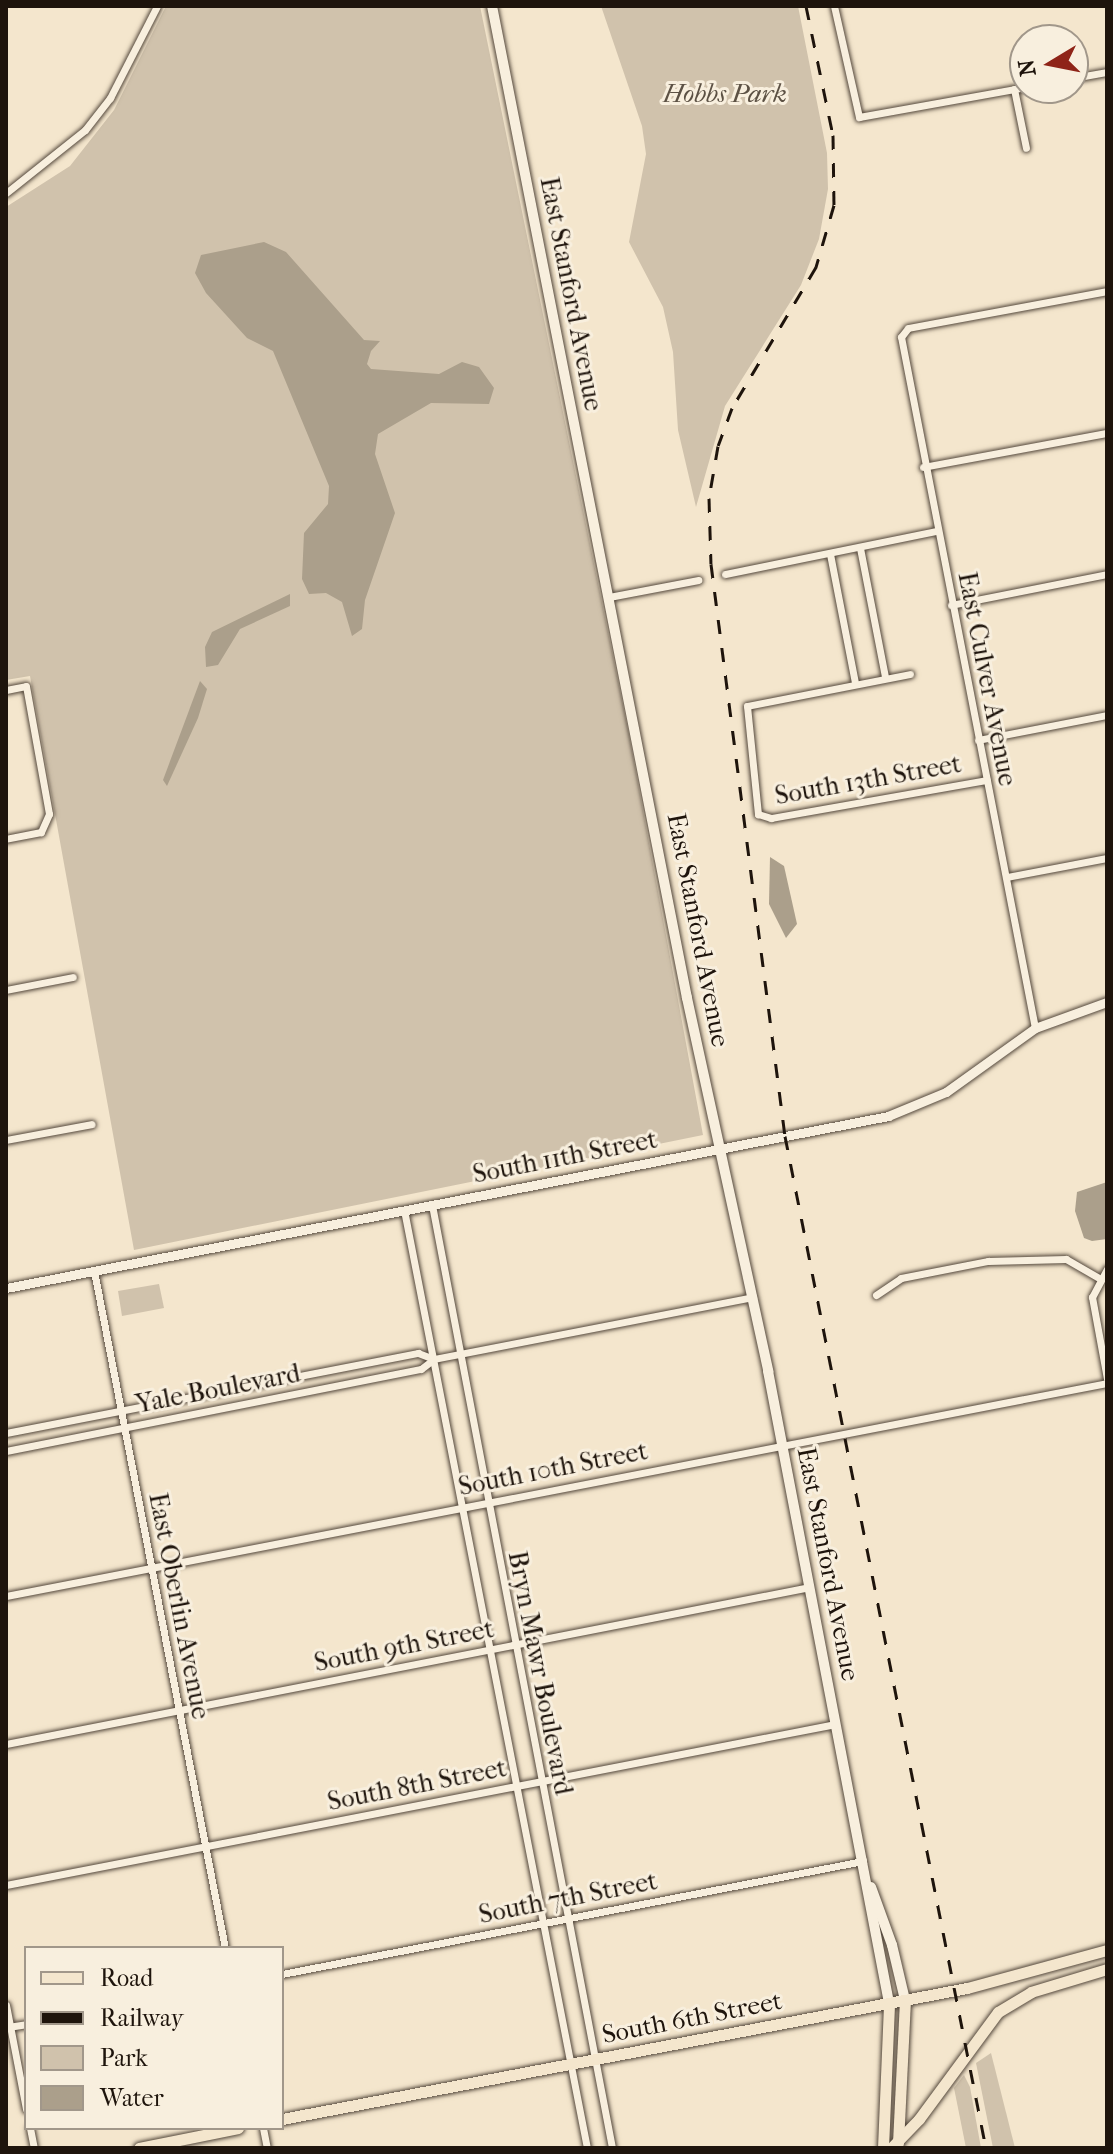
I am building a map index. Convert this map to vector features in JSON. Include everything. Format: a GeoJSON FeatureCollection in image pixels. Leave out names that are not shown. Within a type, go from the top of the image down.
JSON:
{"type":"FeatureCollection","features":[{"type":"Feature","properties":{"kind":"main road","name":"East Stanford Avenue"},"geometry":{"type":"LineString","coordinates":[[492,6],[783,1446],[889,2003],[883,2148]]}},
{"type":"Feature","properties":{"kind":"main road","name":"East Stanford Avenue"},"geometry":{"type":"LineString","coordinates":[[863,1861],[892,1945],[905,2000],[896,2146]]}},
{"type":"Feature","properties":{"kind":"main road","name":"South 6th Street"},"geometry":{"type":"LineString","coordinates":[[284,2119],[905,2000],[1107,1950]]}},
{"type":"Feature","properties":{"kind":"main road"},"geometry":{"type":"LineString","coordinates":[[896,2146],[998,2012],[1031,1992],[1107,1969]]}},
{"type":"Feature","properties":{"kind":"main road"},"geometry":{"type":"LineString","coordinates":[[139,2148],[228,2130]]}},
{"type":"Feature","properties":{"kind":"street"},"geometry":{"type":"LineString","coordinates":[[6,193],[85,130],[110,98],[157,6]]}},
{"type":"Feature","properties":{"kind":"street"},"geometry":{"type":"LineString","coordinates":[[834,6],[859,117],[1009,90]]}},
{"type":"Feature","properties":{"kind":"street"},"geometry":{"type":"LineString","coordinates":[[1017,104],[1026,148]]}},
{"type":"Feature","properties":{"kind":"street","name":"East Culver Avenue"},"geometry":{"type":"LineString","coordinates":[[1035,1028],[923,467],[901,337],[908,328],[1107,291]]}},
{"type":"Feature","properties":{"kind":"street"},"geometry":{"type":"LineString","coordinates":[[923,467],[1107,433]]}},
{"type":"Feature","properties":{"kind":"street"},"geometry":{"type":"LineString","coordinates":[[725,574],[936,531]]}},
{"type":"Feature","properties":{"kind":"street"},"geometry":{"type":"LineString","coordinates":[[860,548],[885,677]]}},
{"type":"Feature","properties":{"kind":"street"},"geometry":{"type":"LineString","coordinates":[[830,554],[855,683],[910,674]]}},
{"type":"Feature","properties":{"kind":"street"},"geometry":{"type":"LineString","coordinates":[[951,605],[1107,574]]}},
{"type":"Feature","properties":{"kind":"street"},"geometry":{"type":"LineString","coordinates":[[609,597],[698,580]]}},
{"type":"Feature","properties":{"kind":"street","name":"South 13th Street"},"geometry":{"type":"LineString","coordinates":[[855,683],[747,706],[758,814],[771,818],[987,780]]}},
{"type":"Feature","properties":{"kind":"street"},"geometry":{"type":"LineString","coordinates":[[6,690],[26,686],[48,806],[45,828],[6,839]]}},
{"type":"Feature","properties":{"kind":"street","name":"South 13th Street"},"geometry":{"type":"LineString","coordinates":[[978,740],[1107,715]]}},
{"type":"Feature","properties":{"kind":"street"},"geometry":{"type":"LineString","coordinates":[[1007,877],[1107,858]]}},
{"type":"Feature","properties":{"kind":"street"},"geometry":{"type":"LineString","coordinates":[[6,990],[73,977]]}},
{"type":"Feature","properties":{"kind":"street","name":"South 11th Street"},"geometry":{"type":"LineString","coordinates":[[6,1288],[908,1110],[946,1092],[1035,1028],[1107,1002]]}},
{"type":"Feature","properties":{"kind":"street"},"geometry":{"type":"LineString","coordinates":[[6,1140],[92,1124]]}},
{"type":"Feature","properties":{"kind":"street","name":"Bryn Mawr Boulevard"},"geometry":{"type":"LineString","coordinates":[[432,1205],[612,2148]]}},
{"type":"Feature","properties":{"kind":"street","name":"Bryn Mawr Boulevard"},"geometry":{"type":"LineString","coordinates":[[404,1210],[587,2148]]}},
{"type":"Feature","properties":{"kind":"street"},"geometry":{"type":"LineString","coordinates":[[876,1295],[901,1278],[988,1261],[1066,1259],[1099,1278]]}},
{"type":"Feature","properties":{"kind":"street"},"geometry":{"type":"LineString","coordinates":[[1107,1269],[1099,1278],[1093,1304],[1107,1381]]}},
{"type":"Feature","properties":{"kind":"street","name":"East Oberlin Avenue"},"geometry":{"type":"LineString","coordinates":[[94,1271],[225,1946]]}},
{"type":"Feature","properties":{"kind":"street","name":"Yale Boulevard"},"geometry":{"type":"LineString","coordinates":[[6,1451],[421,1369],[434,1359],[753,1297]]}},
{"type":"Feature","properties":{"kind":"street","name":"Yale Boulevard"},"geometry":{"type":"LineString","coordinates":[[6,1433],[418,1353],[434,1359]]}},
{"type":"Feature","properties":{"kind":"street","name":"South 10th Street"},"geometry":{"type":"LineString","coordinates":[[6,1596],[1107,1381]]}},
{"type":"Feature","properties":{"kind":"street","name":"South 9th Street"},"geometry":{"type":"LineString","coordinates":[[6,1744],[810,1587]]}},
{"type":"Feature","properties":{"kind":"street","name":"South 8th Street"},"geometry":{"type":"LineString","coordinates":[[6,1885],[836,1724]]}},
{"type":"Feature","properties":{"kind":"street","name":"South 7th Street"},"geometry":{"type":"LineString","coordinates":[[284,1974],[863,1861]]}},
{"type":"Feature","properties":{"kind":"street"},"geometry":{"type":"LineString","coordinates":[[6,2005],[24,2100]]}},
{"type":"Feature","properties":{"kind":"green space"},"geometry":{"type":"Polygon","coordinates":[[[166,6],[480,6],[629,735],[703,1135],[134,1250],[30,676],[6,680],[6,207],[70,166],[114,110],[166,6]]]}},
{"type":"Feature","properties":{"kind":"green space","name":"Hobbs Park"},"geometry":{"type":"Polygon","coordinates":[[[601,6],[798,6],[827,153],[828,189],[819,239],[801,285],[725,406],[696,507],[678,430],[673,352],[663,307],[629,242],[646,154],[642,126],[601,6]]]}},
{"type":"Feature","properties":{"kind":"green space"},"geometry":{"type":"Polygon","coordinates":[[[159,1284],[164,1308],[122,1316],[118,1291],[159,1284]]]}},
{"type":"Feature","properties":{"kind":"green space"},"geometry":{"type":"Polygon","coordinates":[[[991,2053],[1015,2148],[993,2148],[976,2063],[991,2053]]]}},
{"type":"Feature","properties":{"kind":"green space"},"geometry":{"type":"Polygon","coordinates":[[[964,2075],[970,2087],[981,2148],[966,2148],[954,2088],[964,2075]]]}},
{"type":"Feature","properties":{"kind":"water"},"geometry":{"type":"Polygon","coordinates":[[[264,242],[286,252],[364,340],[380,341],[371,351],[367,364],[371,369],[439,374],[462,362],[479,367],[494,388],[489,404],[431,403],[378,434],[375,454],[395,513],[365,600],[362,629],[352,636],[342,602],[326,593],[309,594],[302,579],[304,533],[328,504],[329,486],[273,351],[247,338],[206,293],[195,273],[201,255],[264,242]]]}},
{"type":"Feature","properties":{"kind":"water"},"geometry":{"type":"Polygon","coordinates":[[[290,594],[290,606],[240,629],[218,665],[206,667],[205,647],[212,632],[290,594]]]}},
{"type":"Feature","properties":{"kind":"water"},"geometry":{"type":"Polygon","coordinates":[[[200,681],[207,689],[198,718],[167,786],[163,780],[200,681]]]}},
{"type":"Feature","properties":{"kind":"water"},"geometry":{"type":"Polygon","coordinates":[[[770,857],[784,866],[797,924],[786,938],[769,904],[770,857]]]}},
{"type":"Feature","properties":{"kind":"water"},"geometry":{"type":"Polygon","coordinates":[[[1107,1182],[1107,1239],[1092,1241],[1084,1238],[1075,1211],[1077,1192],[1107,1182]]]}},
{"type":"Feature","properties":{"kind":"railway"},"geometry":{"type":"LineString","coordinates":[[806,6],[833,135],[834,205],[816,267],[732,408],[718,446],[709,498],[711,564],[785,1136],[986,2148]]}}]}
